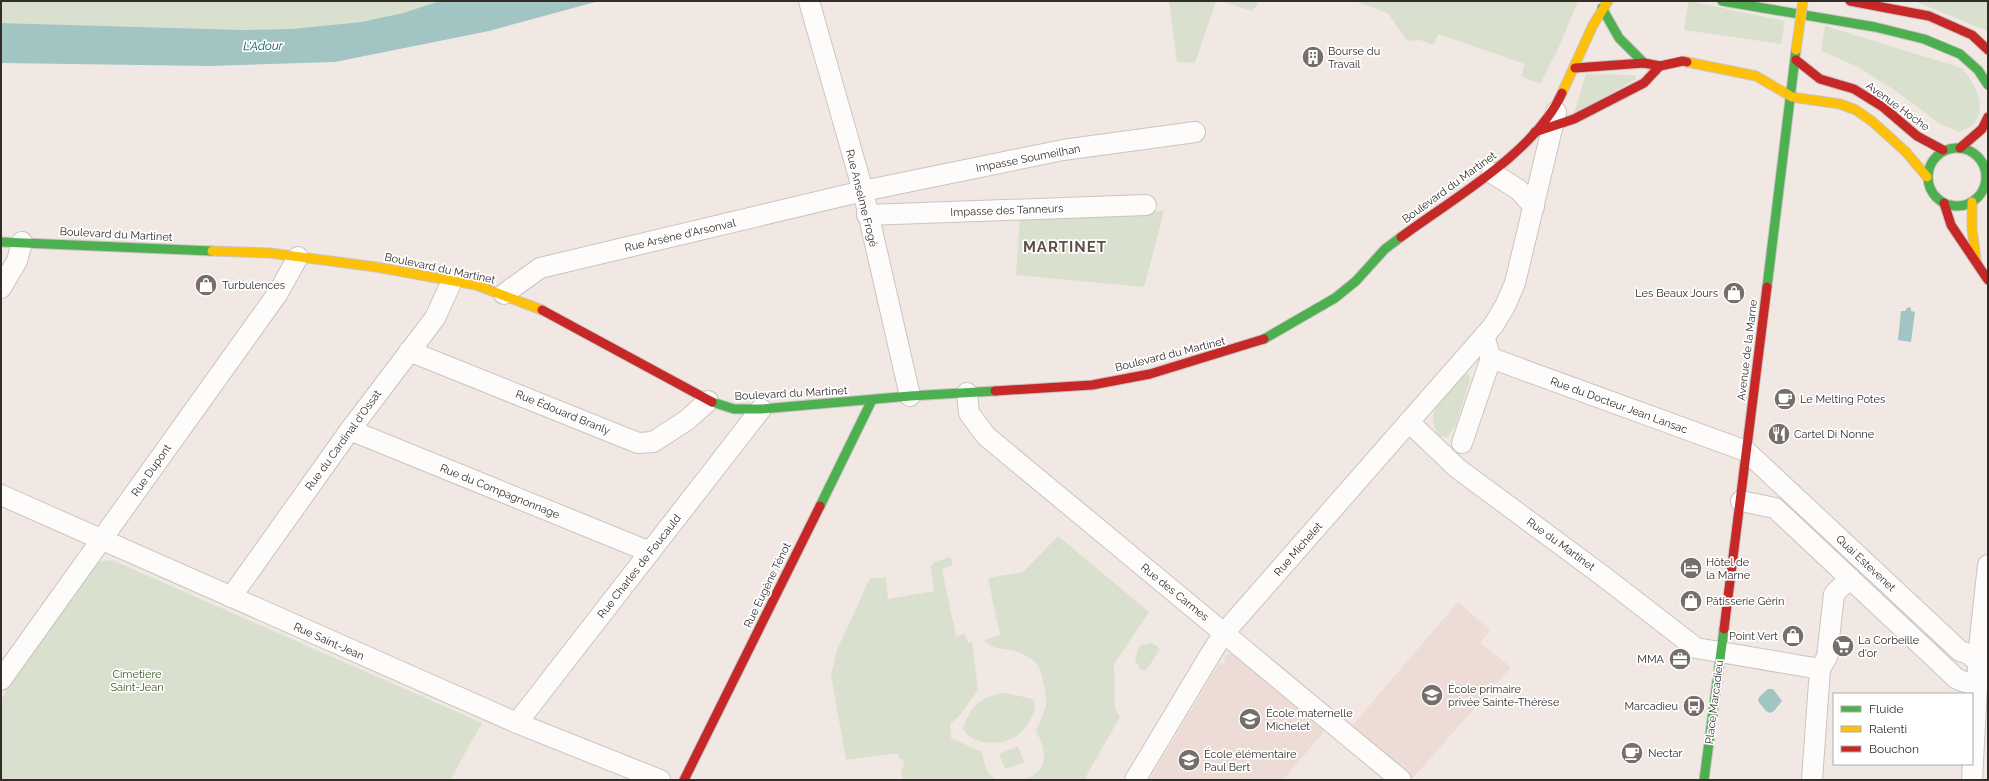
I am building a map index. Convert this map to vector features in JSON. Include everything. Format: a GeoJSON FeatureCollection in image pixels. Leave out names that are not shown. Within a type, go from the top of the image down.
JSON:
{"type":"FeatureCollection","features":[{"type":"Feature","properties":{"kind":"main road"},"geometry":{"type":"LineString","coordinates":[[1722,1],[1875,27],[1924,39],[1960,54],[1978,70],[1988,85]]}},
{"type":"Feature","properties":{"kind":"main road","name":"Avenue de la Marne"},"geometry":{"type":"LineString","coordinates":[[1720,653],[1741,501],[1803,1]]}},
{"type":"Feature","properties":{"kind":"main road"},"geometry":{"type":"LineString","coordinates":[[1850,1],[1878,5],[1929,16],[1972,35],[1988,50]]}},
{"type":"Feature","properties":{"kind":"main road"},"geometry":{"type":"LineString","coordinates":[[1605,4],[1616,36],[1626,48],[1644,63]]}},
{"type":"Feature","properties":{"kind":"main road"},"geometry":{"type":"LineString","coordinates":[[1559,100],[1605,4]]}},
{"type":"Feature","properties":{"kind":"main road"},"geometry":{"type":"LineString","coordinates":[[1784,66],[1796,60]]}},
{"type":"Feature","properties":{"kind":"main road","name":"Avenue Hoche"},"geometry":{"type":"LineString","coordinates":[[1796,60],[1820,79],[1854,90],[1867,97],[1883,107],[1917,136],[1944,150]]}},
{"type":"Feature","properties":{"kind":"main road"},"geometry":{"type":"LineString","coordinates":[[1575,68],[1644,63],[1660,66],[1683,61],[1756,76],[1792,97],[1840,104],[1856,110],[1873,122],[1906,152],[1927,177],[1933,195],[1944,203],[1953,206],[1972,202],[1978,197],[1986,185],[1985,166],[1988,151]]}},
{"type":"Feature","properties":{"kind":"main road","name":"Boulevard du Martinet"},"geometry":{"type":"LineString","coordinates":[[1,242],[270,253],[376,266],[476,285],[504,294],[548,312],[708,401],[734,409],[761,409],[910,396],[1092,385],[1150,374],[1270,338],[1335,298],[1356,281],[1385,249],[1440,208],[1492,173],[1544,129],[1574,120],[1644,82],[1660,66]]}},
{"type":"Feature","properties":{"kind":"main road"},"geometry":{"type":"LineString","coordinates":[[1756,76],[1770,71]]}},
{"type":"Feature","properties":{"kind":"main road"},"geometry":{"type":"LineString","coordinates":[[1960,148],[1982,129],[1988,117]]}},
{"type":"Feature","properties":{"kind":"main road"},"geometry":{"type":"LineString","coordinates":[[1927,177],[1932,162],[1944,150],[1952,148],[1960,148],[1973,153],[1985,166]]}},
{"type":"Feature","properties":{"kind":"main road"},"geometry":{"type":"LineString","coordinates":[[1972,202],[1972,229],[1976,261]]}},
{"type":"Feature","properties":{"kind":"main road"},"geometry":{"type":"LineString","coordinates":[[1944,203],[1951,225],[1988,280]]}},
{"type":"Feature","properties":{"kind":"main road","name":"Rue Eugène Ténot"},"geometry":{"type":"LineString","coordinates":[[684,780],[872,400]]}},
{"type":"Feature","properties":{"kind":"main road","name":"Place Marcadieu"},"geometry":{"type":"LineString","coordinates":[[1704,780],[1720,653]]}},
{"type":"Feature","properties":{"kind":"street","name":"Rue Anselme Frogé"},"geometry":{"type":"LineString","coordinates":[[809,1],[863,191],[867,216],[910,396]]}},
{"type":"Feature","properties":{"kind":"street"},"geometry":{"type":"LineString","coordinates":[[1462,443],[1491,358],[1484,336],[1493,326],[1505,306],[1515,283],[1534,207],[1544,129],[1559,100]]}},
{"type":"Feature","properties":{"kind":"street","name":"Impasse Soumeilhan"},"geometry":{"type":"LineString","coordinates":[[863,191],[1063,150],[1195,132]]}},
{"type":"Feature","properties":{"kind":"street"},"geometry":{"type":"LineString","coordinates":[[1492,173],[1519,190],[1534,207]]}},
{"type":"Feature","properties":{"kind":"street","name":"Rue Arsène d'Arsonval"},"geometry":{"type":"LineString","coordinates":[[504,294],[540,268],[863,191]]}},
{"type":"Feature","properties":{"kind":"street","name":"Impasse des Tanneurs"},"geometry":{"type":"LineString","coordinates":[[867,216],[1146,205]]}},
{"type":"Feature","properties":{"kind":"street"},"geometry":{"type":"LineString","coordinates":[[1,288],[17,261],[22,242]]}},
{"type":"Feature","properties":{"kind":"street","name":"Rue Dupont"},"geometry":{"type":"LineString","coordinates":[[1,680],[278,293],[298,256]]}},
{"type":"Feature","properties":{"kind":"street","name":"Rue du Cardinal d'Ossat"},"geometry":{"type":"LineString","coordinates":[[231,597],[350,430],[435,318],[452,281]]}},
{"type":"Feature","properties":{"kind":"street","name":"Rue Michelet"},"geometry":{"type":"LineString","coordinates":[[1135,780],[1224,633],[1484,336]]}},
{"type":"Feature","properties":{"kind":"street","name":"Rue Édouard Branly"},"geometry":{"type":"LineString","coordinates":[[409,351],[638,443],[653,442],[686,420],[708,401]]}},
{"type":"Feature","properties":{"kind":"street","name":"Rue du Docteur Jean Lansac"},"geometry":{"type":"LineString","coordinates":[[1491,358],[1746,451]]}},
{"type":"Feature","properties":{"kind":"street","name":"Rue des Carmes"},"geometry":{"type":"LineString","coordinates":[[967,393],[969,413],[986,436],[1401,780]]}},
{"type":"Feature","properties":{"kind":"street","name":"Rue Charles de Foucauld"},"geometry":{"type":"LineString","coordinates":[[517,723],[761,409]]}},
{"type":"Feature","properties":{"kind":"street","name":"Rue du Martinet"},"geometry":{"type":"LineString","coordinates":[[1409,422],[1457,468],[1604,576],[1696,648],[1720,653]]}},
{"type":"Feature","properties":{"kind":"street","name":"Rue du Compagnonnage"},"geometry":{"type":"LineString","coordinates":[[350,430],[650,552]]}},
{"type":"Feature","properties":{"kind":"street","name":"Quai Estevenet"},"geometry":{"type":"LineString","coordinates":[[1741,501],[1775,508],[1957,679],[1965,682],[1982,673],[1969,654],[1960,651],[1746,451]]}},
{"type":"Feature","properties":{"kind":"street","name":"Rue Saint-Jean"},"geometry":{"type":"LineString","coordinates":[[1,495],[517,723],[660,780]]}},
{"type":"Feature","properties":{"kind":"street"},"geometry":{"type":"LineString","coordinates":[[1972,780],[1982,673],[1988,565]]}},
{"type":"Feature","properties":{"kind":"street"},"geometry":{"type":"LineString","coordinates":[[1812,780],[1820,669],[1827,657],[1834,594],[1850,578]]}},
{"type":"Feature","properties":{"kind":"street","name":"Place Marcadieu"},"geometry":{"type":"LineString","coordinates":[[1720,653],[1820,669]]}},
{"type":"Feature","properties":{"kind":"shaded area","name":"École primaire privée Sainte-Thérèse"},"geometry":{"type":"Polygon","coordinates":[[[1458,602],[1490,630],[1480,643],[1511,667],[1412,779],[1351,727],[1458,602]]]}},
{"type":"Feature","properties":{"kind":"shaded area","name":"École maternelle Michelet"},"geometry":{"type":"Polygon","coordinates":[[[1233,653],[1240,661],[1242,658],[1326,729],[1283,780],[1149,780],[1220,662],[1224,664],[1225,656],[1233,653]]]}},
{"type":"Feature","properties":{"kind":"green space"},"geometry":{"type":"Polygon","coordinates":[[[1,1],[440,1],[403,13],[361,22],[291,29],[245,30],[1,23],[1,1]]]}},
{"type":"Feature","properties":{"kind":"green space"},"geometry":{"type":"Polygon","coordinates":[[[1169,1],[1216,1],[1195,63],[1177,62],[1169,1]]]}},
{"type":"Feature","properties":{"kind":"green space"},"geometry":{"type":"Polygon","coordinates":[[[1221,1],[1260,1],[1252,11],[1221,1]]]}},
{"type":"Feature","properties":{"kind":"green space"},"geometry":{"type":"Polygon","coordinates":[[[1354,1],[1578,1],[1558,49],[1540,84],[1521,76],[1525,64],[1438,34],[1434,45],[1420,40],[1407,41],[1388,13],[1354,1]]]}},
{"type":"Feature","properties":{"kind":"green space"},"geometry":{"type":"Polygon","coordinates":[[[1689,1],[1785,21],[1781,44],[1684,30],[1689,1]]]}},
{"type":"Feature","properties":{"kind":"green space"},"geometry":{"type":"Polygon","coordinates":[[[1914,1],[1988,1],[1988,31],[1914,1]]]}},
{"type":"Feature","properties":{"kind":"green space"},"geometry":{"type":"Polygon","coordinates":[[[1825,26],[1962,68],[1978,95],[1980,110],[1978,118],[1973,125],[1959,132],[1940,124],[1896,91],[1856,66],[1821,51],[1825,26]]]}},
{"type":"Feature","properties":{"kind":"green space"},"geometry":{"type":"Polygon","coordinates":[[[1586,74],[1635,75],[1636,79],[1574,114],[1586,74]]]}},
{"type":"Feature","properties":{"kind":"green space"},"geometry":{"type":"Polygon","coordinates":[[[1164,211],[1144,287],[1016,275],[1020,216],[1164,211]]]}},
{"type":"Feature","properties":{"kind":"green space"},"geometry":{"type":"Polygon","coordinates":[[[1465,373],[1469,375],[1470,379],[1456,425],[1447,438],[1439,436],[1434,427],[1433,418],[1435,410],[1445,394],[1465,373]]]}},
{"type":"Feature","properties":{"kind":"green space"},"geometry":{"type":"Polygon","coordinates":[[[1058,536],[1149,612],[1114,664],[1115,709],[1120,717],[1084,780],[1023,780],[1038,772],[1044,760],[1043,747],[1036,731],[1046,705],[1043,679],[1038,666],[1028,657],[1018,652],[990,646],[984,640],[1000,635],[988,578],[1023,572],[1058,536]]]}},
{"type":"Feature","properties":{"kind":"green space"},"geometry":{"type":"Polygon","coordinates":[[[951,557],[952,565],[942,569],[956,636],[965,634],[968,643],[972,642],[978,690],[960,715],[950,724],[951,738],[982,752],[986,768],[996,780],[903,780],[901,768],[904,767],[903,759],[899,759],[898,753],[846,760],[831,675],[837,650],[870,578],[886,578],[888,599],[934,591],[931,567],[934,562],[951,557]]]}},
{"type":"Feature","properties":{"kind":"green space","name":"Cimetière Saint-Jean"},"geometry":{"type":"Polygon","coordinates":[[[112,560],[482,723],[450,780],[1,780],[1,699],[97,562],[112,560]]]}},
{"type":"Feature","properties":{"kind":"green space"},"geometry":{"type":"Polygon","coordinates":[[[1150,643],[1156,645],[1160,650],[1146,670],[1141,670],[1135,660],[1139,646],[1150,643]]]}},
{"type":"Feature","properties":{"kind":"green space"},"geometry":{"type":"Polygon","coordinates":[[[1006,693],[1033,699],[1035,704],[1034,710],[1025,728],[1011,739],[991,743],[978,741],[967,734],[963,729],[973,708],[978,703],[990,696],[1006,693]]]}},
{"type":"Feature","properties":{"kind":"green space"},"geometry":{"type":"Polygon","coordinates":[[[1018,746],[1024,762],[1005,769],[999,754],[1018,746]]]}},
{"type":"Feature","properties":{"kind":"water","name":"L'Adour"},"geometry":{"type":"Polygon","coordinates":[[[440,1],[599,1],[489,31],[335,62],[210,66],[1,63],[1,23],[245,30],[291,29],[361,22],[403,13],[440,1]]]}},
{"type":"Feature","properties":{"kind":"water"},"geometry":{"type":"Polygon","coordinates":[[[1908,307],[1911,308],[1911,311],[1915,312],[1911,342],[1898,340],[1901,311],[1905,311],[1908,307]]]}},
{"type":"Feature","properties":{"kind":"water"},"geometry":{"type":"Polygon","coordinates":[[[1768,689],[1773,689],[1782,701],[1774,711],[1770,713],[1766,711],[1758,701],[1759,697],[1768,689]]]}},
{"type":"Feature","properties":{"kind":"traffic: fast"},"geometry":{"type":"LineString","coordinates":[[1722,1],[1875,27],[1924,39],[1960,54],[1978,70],[1988,85]]}},
{"type":"Feature","properties":{"kind":"traffic: fast"},"geometry":{"type":"LineString","coordinates":[[1602,8],[1619,38],[1644,63]]}},
{"type":"Feature","properties":{"kind":"traffic: fast"},"geometry":{"type":"LineString","coordinates":[[1767,287],[1796,50]]}},
{"type":"Feature","properties":{"kind":"traffic: fast"},"geometry":{"type":"LineString","coordinates":[[1957,148],[1968,150],[1978,156],[1984,166],[1986,177],[1984,188],[1978,198],[1968,204],[1957,206],[1946,204],[1936,198],[1930,188],[1928,177],[1930,166],[1936,156],[1946,150],[1957,148]]}},
{"type":"Feature","properties":{"kind":"traffic: fast"},"geometry":{"type":"LineString","coordinates":[[1264,339],[1335,298],[1356,281],[1385,249],[1401,237]]}},
{"type":"Feature","properties":{"kind":"traffic: fast"},"geometry":{"type":"LineString","coordinates":[[1,242],[212,251]]}},
{"type":"Feature","properties":{"kind":"traffic: fast"},"geometry":{"type":"LineString","coordinates":[[712,402],[734,409],[761,409],[910,396],[995,391]]}},
{"type":"Feature","properties":{"kind":"traffic: fast"},"geometry":{"type":"LineString","coordinates":[[820,506],[872,400]]}},
{"type":"Feature","properties":{"kind":"traffic: fast"},"geometry":{"type":"LineString","coordinates":[[1704,780],[1724,629]]}},
{"type":"Feature","properties":{"kind":"traffic: slow"},"geometry":{"type":"LineString","coordinates":[[1562,93],[1593,25],[1608,1]]}},
{"type":"Feature","properties":{"kind":"traffic: slow"},"geometry":{"type":"LineString","coordinates":[[1796,50],[1803,1]]}},
{"type":"Feature","properties":{"kind":"traffic: slow"},"geometry":{"type":"LineString","coordinates":[[1687,62],[1756,76],[1792,97],[1840,104],[1856,110],[1873,122],[1906,152],[1927,177]]}},
{"type":"Feature","properties":{"kind":"traffic: slow"},"geometry":{"type":"LineString","coordinates":[[1972,202],[1972,229],[1976,259]]}},
{"type":"Feature","properties":{"kind":"traffic: slow"},"geometry":{"type":"LineString","coordinates":[[212,251],[270,253],[376,267],[476,285],[542,310]]}},
{"type":"Feature","properties":{"kind":"traffic: jam"},"geometry":{"type":"LineString","coordinates":[[1850,1],[1929,16],[1972,35],[1988,50]]}},
{"type":"Feature","properties":{"kind":"traffic: jam"},"geometry":{"type":"LineString","coordinates":[[1796,60],[1820,79],[1854,89],[1883,107],[1917,136],[1943,150]]}},
{"type":"Feature","properties":{"kind":"traffic: jam"},"geometry":{"type":"LineString","coordinates":[[1535,132],[1574,119],[1644,83],[1660,66],[1683,61],[1687,62]]}},
{"type":"Feature","properties":{"kind":"traffic: jam"},"geometry":{"type":"LineString","coordinates":[[1575,68],[1644,63],[1660,66]]}},
{"type":"Feature","properties":{"kind":"traffic: jam"},"geometry":{"type":"LineString","coordinates":[[1401,237],[1491,173],[1513,154],[1533,135],[1550,115],[1562,93]]}},
{"type":"Feature","properties":{"kind":"traffic: jam"},"geometry":{"type":"LineString","coordinates":[[1960,148],[1982,129],[1988,117]]}},
{"type":"Feature","properties":{"kind":"traffic: jam"},"geometry":{"type":"LineString","coordinates":[[1944,203],[1951,225],[1988,280]]}},
{"type":"Feature","properties":{"kind":"traffic: jam"},"geometry":{"type":"LineString","coordinates":[[1724,629],[1767,287]]}},
{"type":"Feature","properties":{"kind":"traffic: jam"},"geometry":{"type":"LineString","coordinates":[[542,310],[712,402]]}},
{"type":"Feature","properties":{"kind":"traffic: jam"},"geometry":{"type":"LineString","coordinates":[[995,391],[1092,385],[1150,374],[1264,339]]}},
{"type":"Feature","properties":{"kind":"traffic: jam"},"geometry":{"type":"LineString","coordinates":[[684,780],[820,506]]}},
{"type":"Feature","properties":{"kind":"place","name":"Bourse du Travail"},"geometry":{"type":"Point","coordinates":[1313,57]}},
{"type":"Feature","properties":{"kind":"place","name":"Turbulences"},"geometry":{"type":"Point","coordinates":[206,285]}},
{"type":"Feature","properties":{"kind":"place","name":"Les Beaux Jours"},"geometry":{"type":"Point","coordinates":[1734,293]}},
{"type":"Feature","properties":{"kind":"place","name":"Le Melting Potes"},"geometry":{"type":"Point","coordinates":[1785,399]}},
{"type":"Feature","properties":{"kind":"place","name":"Cartel Di Nonne"},"geometry":{"type":"Point","coordinates":[1779,434]}},
{"type":"Feature","properties":{"kind":"place","name":"Hôtel de la Marne"},"geometry":{"type":"Point","coordinates":[1691,568]}},
{"type":"Feature","properties":{"kind":"place","name":"Pâtisserie Gérin"},"geometry":{"type":"Point","coordinates":[1691,601]}},
{"type":"Feature","properties":{"kind":"place","name":"Point Vert"},"geometry":{"type":"Point","coordinates":[1793,636]}},
{"type":"Feature","properties":{"kind":"place","name":"La Corbeille d'or"},"geometry":{"type":"Point","coordinates":[1843,646]}},
{"type":"Feature","properties":{"kind":"place","name":"MMA"},"geometry":{"type":"Point","coordinates":[1680,659]}},
{"type":"Feature","properties":{"kind":"place","name":"École primaire privée Sainte-Thérèse"},"geometry":{"type":"Point","coordinates":[1432,695]}},
{"type":"Feature","properties":{"kind":"place","name":"Marcadieu"},"geometry":{"type":"Point","coordinates":[1694,706]}},
{"type":"Feature","properties":{"kind":"place","name":"École maternelle Michelet"},"geometry":{"type":"Point","coordinates":[1250,719]}},
{"type":"Feature","properties":{"kind":"place","name":"Nectar"},"geometry":{"type":"Point","coordinates":[1632,753]}},
{"type":"Feature","properties":{"kind":"place","name":"École élémentaire Paul Bert"},"geometry":{"type":"Point","coordinates":[1189,760]}},
{"type":"Feature","properties":{"kind":"district","name":"MARTINET"},"geometry":{"type":"Point","coordinates":[1065,247]}}]}
